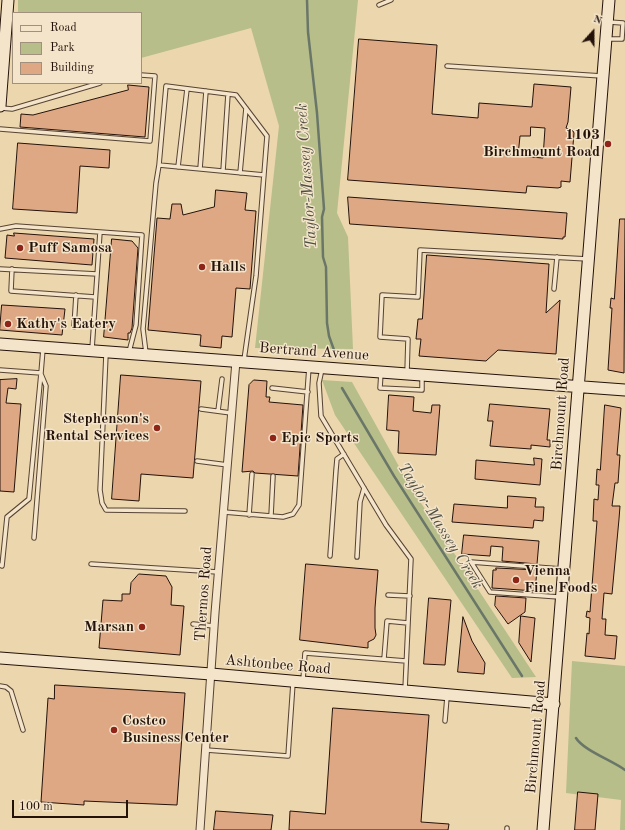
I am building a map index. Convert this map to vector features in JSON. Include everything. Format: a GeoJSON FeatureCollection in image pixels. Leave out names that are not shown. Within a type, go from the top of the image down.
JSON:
{"type":"FeatureCollection","features":[{"type":"Feature","properties":{"kind":"street"},"geometry":{"type":"LineString","coordinates":[[0,107],[8,0]]}},
{"type":"Feature","properties":{"kind":"street","name":"Birchmount Road"},"geometry":{"type":"LineString","coordinates":[[543,830],[610,0]]}},
{"type":"Feature","properties":{"kind":"street","name":"Bertrand Avenue"},"geometry":{"type":"LineString","coordinates":[[0,344],[129,352],[578,388],[625,390]]}},
{"type":"Feature","properties":{"kind":"street","name":"Thermos Road"},"geometry":{"type":"LineString","coordinates":[[200,830],[232,413],[240,361]]}},
{"type":"Feature","properties":{"kind":"street","name":"Ashtonbee Road"},"geometry":{"type":"LineString","coordinates":[[0,658],[211,674],[554,704]]}},
{"type":"Feature","properties":{"kind":"lane"},"geometry":{"type":"LineString","coordinates":[[379,5],[391,0]]}},
{"type":"Feature","properties":{"kind":"lane"},"geometry":{"type":"LineString","coordinates":[[447,66],[603,76]]}},
{"type":"Feature","properties":{"kind":"lane"},"geometry":{"type":"LineString","coordinates":[[0,129],[150,141],[155,76],[142,75]]}},
{"type":"Feature","properties":{"kind":"lane"},"geometry":{"type":"LineString","coordinates":[[0,107],[12,109],[97,84]]}},
{"type":"Feature","properties":{"kind":"lane"},"geometry":{"type":"LineString","coordinates":[[146,354],[143,329],[166,86],[236,95],[267,136],[256,276],[240,361]]}},
{"type":"Feature","properties":{"kind":"lane"},"geometry":{"type":"LineString","coordinates":[[178,167],[187,89]]}},
{"type":"Feature","properties":{"kind":"lane"},"geometry":{"type":"LineString","coordinates":[[200,169],[206,91]]}},
{"type":"Feature","properties":{"kind":"lane"},"geometry":{"type":"LineString","coordinates":[[223,171],[228,94]]}},
{"type":"Feature","properties":{"kind":"lane"},"geometry":{"type":"LineString","coordinates":[[240,173],[246,108]]}},
{"type":"Feature","properties":{"kind":"lane"},"geometry":{"type":"LineString","coordinates":[[159,166],[264,175]]}},
{"type":"Feature","properties":{"kind":"lane"},"geometry":{"type":"LineString","coordinates":[[0,229],[16,226],[142,235],[136,325],[129,352]]}},
{"type":"Feature","properties":{"kind":"lane"},"geometry":{"type":"LineString","coordinates":[[92,350],[100,232]]}},
{"type":"Feature","properties":{"kind":"lane"},"geometry":{"type":"LineString","coordinates":[[407,374],[408,339],[380,337],[382,295],[418,297],[420,250],[589,259]]}},
{"type":"Feature","properties":{"kind":"lane"},"geometry":{"type":"LineString","coordinates":[[554,289],[557,257]]}},
{"type":"Feature","properties":{"kind":"lane"},"geometry":{"type":"LineString","coordinates":[[0,269],[97,274]]}},
{"type":"Feature","properties":{"kind":"lane"},"geometry":{"type":"LineString","coordinates":[[12,270],[11,291],[95,297]]}},
{"type":"Feature","properties":{"kind":"lane"},"geometry":{"type":"LineString","coordinates":[[74,327],[76,295]]}},
{"type":"Feature","properties":{"kind":"lane"},"geometry":{"type":"LineString","coordinates":[[0,565],[2,566],[7,517],[29,499],[44,347]]}},
{"type":"Feature","properties":{"kind":"lane"},"geometry":{"type":"LineString","coordinates":[[106,351],[100,490],[102,503],[106,510],[185,511]]}},
{"type":"Feature","properties":{"kind":"lane"},"geometry":{"type":"LineString","coordinates":[[224,512],[283,517],[293,514],[299,505],[309,366]]}},
{"type":"Feature","properties":{"kind":"lane"},"geometry":{"type":"LineString","coordinates":[[322,367],[319,383],[321,416],[386,525],[412,558],[405,691]]}},
{"type":"Feature","properties":{"kind":"lane"},"geometry":{"type":"LineString","coordinates":[[0,370],[41,372]]}},
{"type":"Feature","properties":{"kind":"lane"},"geometry":{"type":"LineString","coordinates":[[34,538],[46,386],[41,372]]}},
{"type":"Feature","properties":{"kind":"lane"},"geometry":{"type":"LineString","coordinates":[[381,372],[380,388],[422,390],[422,375]]}},
{"type":"Feature","properties":{"kind":"lane"},"geometry":{"type":"LineString","coordinates":[[218,411],[222,379]]}},
{"type":"Feature","properties":{"kind":"lane"},"geometry":{"type":"LineString","coordinates":[[272,388],[308,392]]}},
{"type":"Feature","properties":{"kind":"lane"},"geometry":{"type":"LineString","coordinates":[[201,409],[232,413]]}},
{"type":"Feature","properties":{"kind":"lane"},"geometry":{"type":"LineString","coordinates":[[330,556],[337,460],[344,454]]}},
{"type":"Feature","properties":{"kind":"lane"},"geometry":{"type":"LineString","coordinates":[[197,461],[228,465]]}},
{"type":"Feature","properties":{"kind":"lane"},"geometry":{"type":"LineString","coordinates":[[249,514],[252,474]]}},
{"type":"Feature","properties":{"kind":"lane"},"geometry":{"type":"LineString","coordinates":[[271,516],[273,476]]}},
{"type":"Feature","properties":{"kind":"lane"},"geometry":{"type":"LineString","coordinates":[[356,557],[360,502],[364,488]]}},
{"type":"Feature","properties":{"kind":"lane"},"geometry":{"type":"LineString","coordinates":[[562,598],[490,592],[471,562],[565,569]]}},
{"type":"Feature","properties":{"kind":"lane"},"geometry":{"type":"LineString","coordinates":[[91,564],[219,572]]}},
{"type":"Feature","properties":{"kind":"lane"},"geometry":{"type":"LineString","coordinates":[[388,594],[410,596]]}},
{"type":"Feature","properties":{"kind":"lane"},"geometry":{"type":"LineString","coordinates":[[384,659],[387,621],[408,623]]}},
{"type":"Feature","properties":{"kind":"lane"},"geometry":{"type":"LineString","coordinates":[[193,624],[215,626]]}},
{"type":"Feature","properties":{"kind":"lane"},"geometry":{"type":"LineString","coordinates":[[206,750],[288,756],[298,682],[305,653],[406,661]]}},
{"type":"Feature","properties":{"kind":"lane"},"geometry":{"type":"LineString","coordinates":[[0,686],[6,687],[11,691],[23,730]]}},
{"type":"Feature","properties":{"kind":"lane"},"geometry":{"type":"LineString","coordinates":[[445,721],[447,694]]}},
{"type":"Feature","properties":{"kind":"green space"},"geometry":{"type":"Polygon","coordinates":[[[18,0],[358,0],[337,213],[348,237],[353,349],[255,348],[279,126],[251,28],[142,58],[142,12],[18,12],[18,0]]]}},
{"type":"Feature","properties":{"kind":"green space"},"geometry":{"type":"Polygon","coordinates":[[[322,380],[352,382],[411,488],[536,677],[512,678],[335,415],[322,380]]]}},
{"type":"Feature","properties":{"kind":"green space"},"geometry":{"type":"Polygon","coordinates":[[[572,661],[625,666],[625,830],[620,830],[621,800],[566,793],[572,661]]]}},
{"type":"Feature","properties":{"kind":"building"},"geometry":{"type":"Polygon","coordinates":[[[359,39],[437,45],[432,114],[478,118],[479,103],[532,107],[534,84],[571,87],[568,122],[566,128],[574,133],[570,182],[561,181],[561,187],[527,186],[526,193],[348,180],[359,39]],[[531,127],[530,136],[520,136],[518,156],[543,158],[545,128],[531,127]]]}},
{"type":"Feature","properties":{"kind":"building"},"geometry":{"type":"Polygon","coordinates":[[[128,85],[149,87],[145,137],[20,127],[21,114],[33,115],[128,90],[128,85]]]}},
{"type":"Feature","properties":{"kind":"building"},"geometry":{"type":"Polygon","coordinates":[[[18,143],[110,150],[109,168],[80,166],[77,213],[13,209],[18,143]]]}},
{"type":"Feature","properties":{"kind":"building","name":"Halls"},"geometry":{"type":"Polygon","coordinates":[[[216,190],[247,193],[245,210],[256,211],[250,289],[236,288],[232,337],[222,336],[221,348],[200,346],[201,335],[148,330],[157,218],[170,219],[172,204],[181,204],[183,215],[214,207],[216,190]]]}},
{"type":"Feature","properties":{"kind":"building"},"geometry":{"type":"Polygon","coordinates":[[[348,197],[567,213],[565,237],[563,237],[563,239],[350,224],[348,197]]]}},
{"type":"Feature","properties":{"kind":"building"},"geometry":{"type":"Polygon","coordinates":[[[620,219],[625,219],[624,373],[608,370],[612,308],[610,308],[611,298],[614,299],[620,219]]]}},
{"type":"Feature","properties":{"kind":"building"},"geometry":{"type":"Polygon","coordinates":[[[14,233],[94,239],[92,265],[5,258],[7,235],[14,236],[14,233]]]}},
{"type":"Feature","properties":{"kind":"building"},"geometry":{"type":"Polygon","coordinates":[[[112,239],[132,241],[138,248],[132,328],[130,333],[128,333],[128,340],[104,337],[112,239]]]}},
{"type":"Feature","properties":{"kind":"building"},"geometry":{"type":"Polygon","coordinates":[[[427,255],[549,264],[546,313],[560,300],[556,354],[498,350],[486,361],[419,356],[421,339],[416,339],[418,319],[422,319],[427,255]]]}},
{"type":"Feature","properties":{"kind":"building"},"geometry":{"type":"Polygon","coordinates":[[[2,305],[65,309],[62,335],[0,330],[2,305]]]}},
{"type":"Feature","properties":{"kind":"building","name":"Stephenson's Rental Services"},"geometry":{"type":"Polygon","coordinates":[[[121,375],[201,381],[193,478],[141,474],[139,501],[112,499],[121,375]]]}},
{"type":"Feature","properties":{"kind":"building"},"geometry":{"type":"Polygon","coordinates":[[[17,379],[16,389],[8,388],[6,403],[21,404],[14,492],[0,491],[0,380],[17,379]]]}},
{"type":"Feature","properties":{"kind":"building","name":"Epic Sports"},"geometry":{"type":"Polygon","coordinates":[[[254,380],[267,381],[266,397],[270,397],[269,402],[303,405],[298,476],[255,473],[253,471],[242,472],[249,385],[254,380]]]}},
{"type":"Feature","properties":{"kind":"building"},"geometry":{"type":"Polygon","coordinates":[[[389,395],[414,397],[413,411],[431,413],[432,405],[440,405],[436,455],[398,453],[399,431],[387,430],[389,395]]]}},
{"type":"Feature","properties":{"kind":"building"},"geometry":{"type":"Polygon","coordinates":[[[490,404],[550,409],[547,440],[550,440],[550,447],[531,445],[531,449],[490,446],[493,421],[488,421],[490,404]]]}},
{"type":"Feature","properties":{"kind":"building"},"geometry":{"type":"Polygon","coordinates":[[[605,405],[621,408],[617,455],[620,455],[618,483],[615,483],[612,506],[620,506],[619,519],[612,594],[604,593],[602,619],[606,619],[605,635],[617,636],[615,659],[585,656],[590,618],[586,617],[587,611],[590,612],[597,521],[593,521],[594,499],[598,500],[599,485],[596,485],[597,469],[600,470],[605,405]]]}},
{"type":"Feature","properties":{"kind":"building"},"geometry":{"type":"Polygon","coordinates":[[[534,458],[542,459],[540,485],[475,479],[476,460],[534,465],[534,458]]]}},
{"type":"Feature","properties":{"kind":"building"},"geometry":{"type":"Polygon","coordinates":[[[508,496],[536,498],[535,507],[544,507],[543,521],[534,520],[533,528],[452,522],[454,504],[507,508],[508,496]]]}},
{"type":"Feature","properties":{"kind":"building"},"geometry":{"type":"Polygon","coordinates":[[[464,535],[539,541],[537,564],[502,561],[503,547],[491,546],[490,556],[462,554],[464,535]]]}},
{"type":"Feature","properties":{"kind":"building"},"geometry":{"type":"Polygon","coordinates":[[[306,564],[378,570],[375,608],[376,635],[374,639],[368,642],[368,648],[300,640],[306,564]]]}},
{"type":"Feature","properties":{"kind":"building"},"geometry":{"type":"Polygon","coordinates":[[[496,568],[537,570],[535,591],[492,588],[493,570],[496,570],[496,568]]]}},
{"type":"Feature","properties":{"kind":"building","name":"Marsan"},"geometry":{"type":"Polygon","coordinates":[[[139,574],[166,576],[172,587],[171,605],[184,606],[180,655],[99,648],[103,600],[122,601],[122,594],[130,594],[131,583],[139,574]]]}},
{"type":"Feature","properties":{"kind":"building"},"geometry":{"type":"Polygon","coordinates":[[[496,596],[526,598],[525,612],[508,624],[495,606],[496,596]]]}},
{"type":"Feature","properties":{"kind":"building"},"geometry":{"type":"Polygon","coordinates":[[[429,598],[451,600],[445,665],[424,664],[429,598]]]}},
{"type":"Feature","properties":{"kind":"building"},"geometry":{"type":"Polygon","coordinates":[[[521,616],[535,618],[531,662],[519,643],[521,616]]]}},
{"type":"Feature","properties":{"kind":"building"},"geometry":{"type":"Polygon","coordinates":[[[463,617],[472,641],[485,663],[484,674],[458,672],[463,617]]]}},
{"type":"Feature","properties":{"kind":"building","name":"Costco Business Center"},"geometry":{"type":"Polygon","coordinates":[[[55,685],[185,693],[177,805],[84,801],[84,805],[41,802],[48,698],[54,699],[55,685]]]}},
{"type":"Feature","properties":{"kind":"building"},"geometry":{"type":"Polygon","coordinates":[[[333,708],[429,715],[421,822],[449,824],[448,830],[289,830],[290,811],[325,814],[333,708]]]}},
{"type":"Feature","properties":{"kind":"building"},"geometry":{"type":"Polygon","coordinates":[[[578,792],[598,794],[595,830],[575,830],[578,792]]]}},
{"type":"Feature","properties":{"kind":"building"},"geometry":{"type":"Polygon","coordinates":[[[216,811],[273,815],[271,830],[214,830],[216,811]]]}},
{"type":"Feature","properties":{"kind":"waterway","name":"Taylor-Massey Creek"},"geometry":{"type":"LineString","coordinates":[[307,0],[308,32],[317,113],[324,209],[322,217],[323,257],[326,267],[327,323],[329,336],[334,350]]}},
{"type":"Feature","properties":{"kind":"waterway","name":"Taylor-Massey Creek"},"geometry":{"type":"LineString","coordinates":[[342,388],[394,476],[522,676]]}},
{"type":"Feature","properties":{"kind":"waterway","name":"Taylor-Massey Creek"},"geometry":{"type":"LineString","coordinates":[[576,738],[591,751],[625,770]]}},
{"type":"Feature","properties":{"kind":"place","name":"1103 Birchmount Road"},"geometry":{"type":"Point","coordinates":[608,144]}},
{"type":"Feature","properties":{"kind":"place","name":"Puff Samosa"},"geometry":{"type":"Point","coordinates":[20,248]}},
{"type":"Feature","properties":{"kind":"place","name":"Halls"},"geometry":{"type":"Point","coordinates":[202,267]}},
{"type":"Feature","properties":{"kind":"place","name":"Kathy's Eatery"},"geometry":{"type":"Point","coordinates":[8,324]}},
{"type":"Feature","properties":{"kind":"place","name":"Stephenson's Rental Services"},"geometry":{"type":"Point","coordinates":[157,428]}},
{"type":"Feature","properties":{"kind":"place","name":"Epic Sports"},"geometry":{"type":"Point","coordinates":[273,438]}},
{"type":"Feature","properties":{"kind":"place","name":"Vienna Fine Foods"},"geometry":{"type":"Point","coordinates":[516,580]}},
{"type":"Feature","properties":{"kind":"place","name":"Marsan"},"geometry":{"type":"Point","coordinates":[142,627]}},
{"type":"Feature","properties":{"kind":"place","name":"Costco Business Center"},"geometry":{"type":"Point","coordinates":[114,730]}}]}
